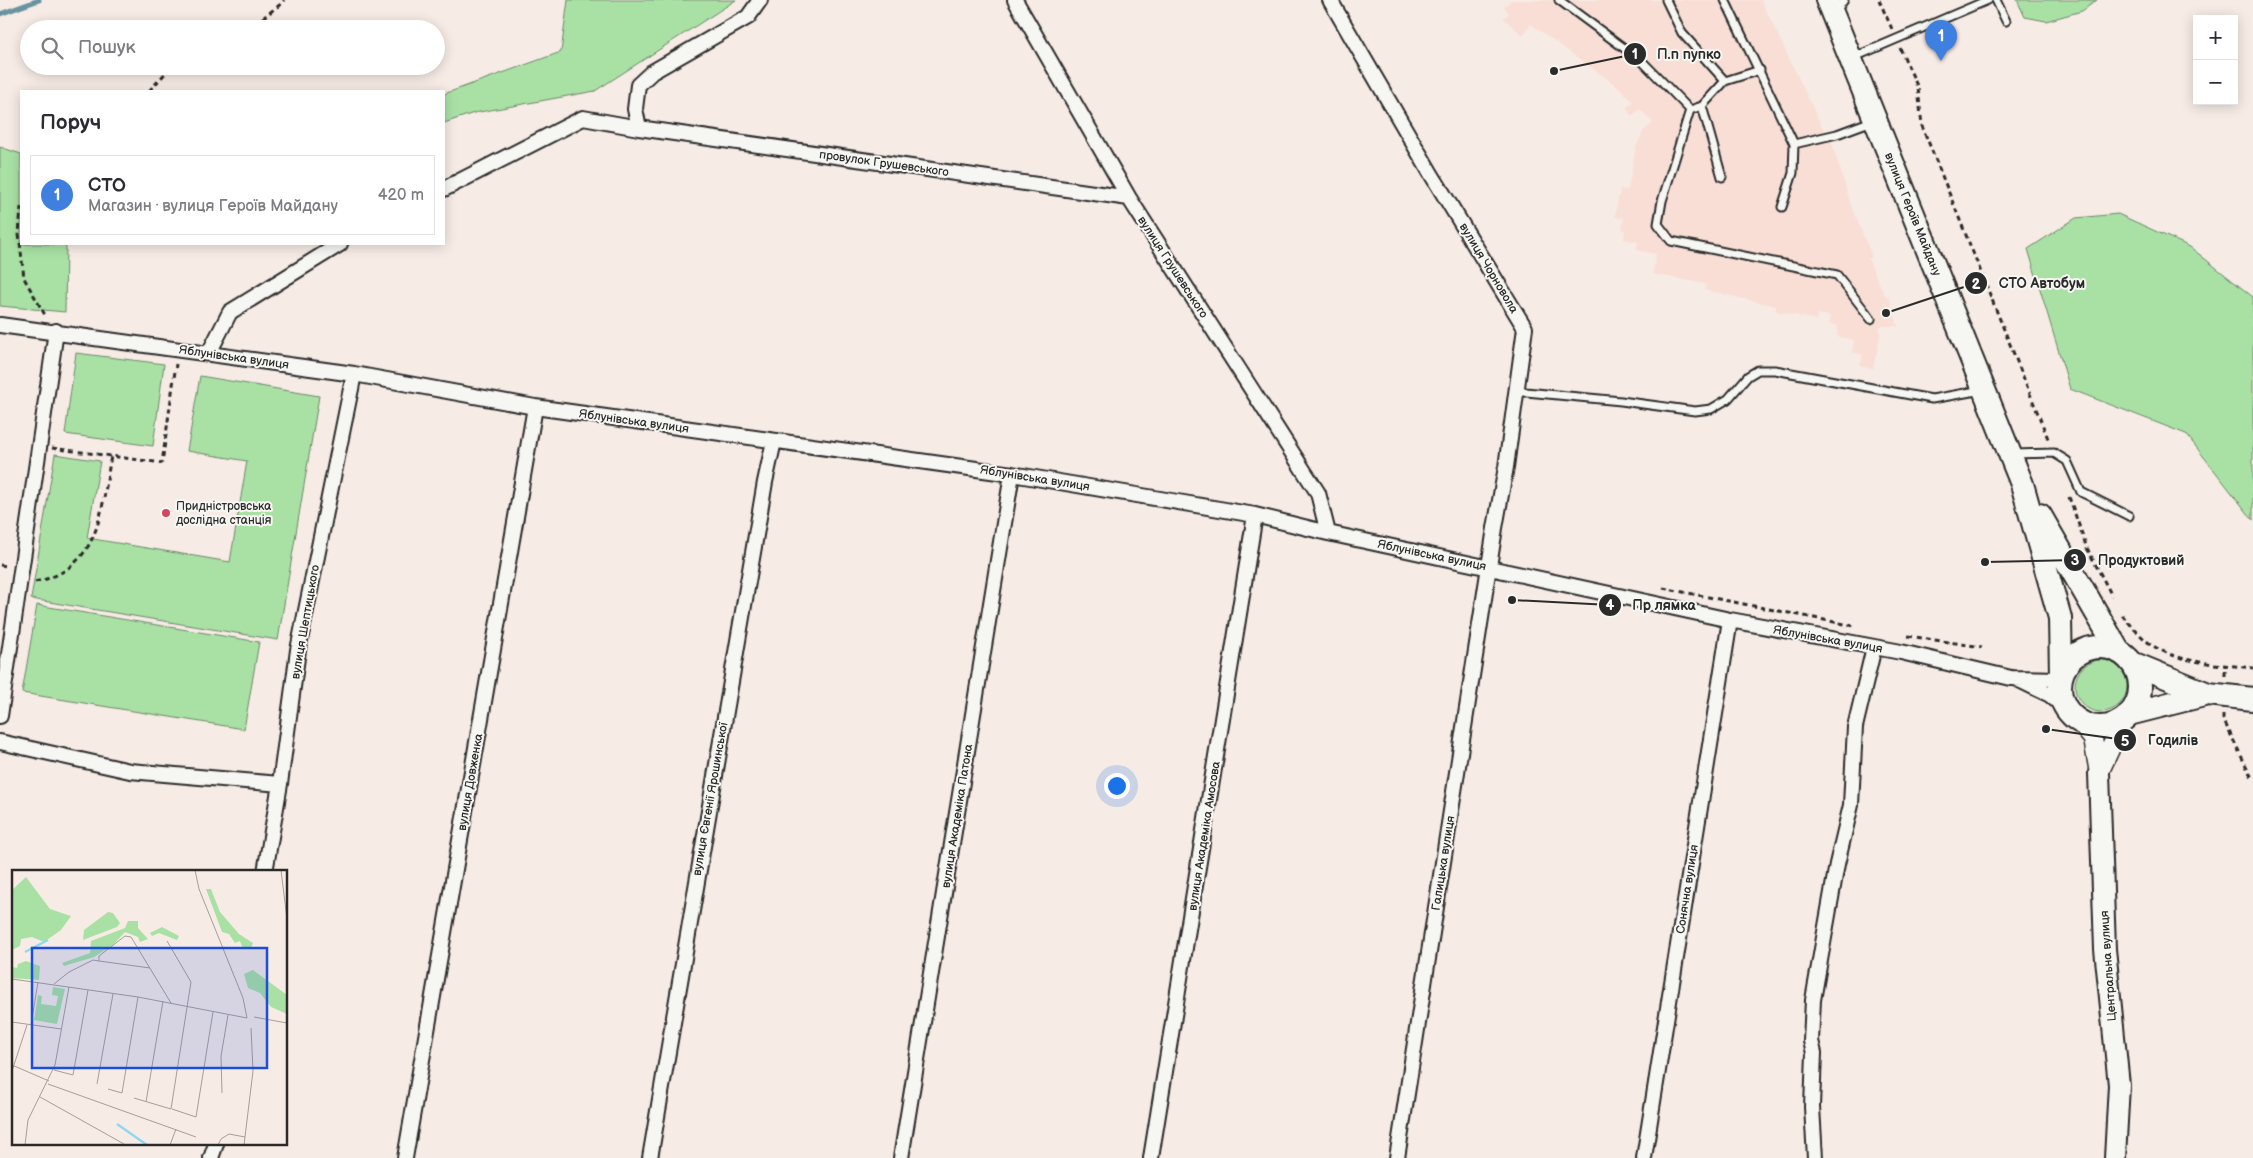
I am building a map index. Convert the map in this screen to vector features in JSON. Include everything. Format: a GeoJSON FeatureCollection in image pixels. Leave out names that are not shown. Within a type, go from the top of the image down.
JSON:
{"type":"FeatureCollection","features":[{"type":"Feature","properties":{"kind":"main road","name":"вулиця Героїв Майдану"},"geometry":{"type":"LineString","coordinates":[[1834,5],[1850,59],[2022,484]]}},
{"type":"Feature","properties":{"kind":"main road"},"geometry":{"type":"LineString","coordinates":[[2022,484],[2126,658],[2140,685],[2138,701],[2127,716]]}},
{"type":"Feature","properties":{"kind":"main road"},"geometry":{"type":"LineString","coordinates":[[2022,484],[2060,618],[2060,694],[2071,714],[2085,724],[2101,727],[2110,726],[2127,716],[2216,695]]}},
{"type":"Feature","properties":{"kind":"main road"},"geometry":{"type":"LineString","coordinates":[[2061,677],[2069,662],[2081,652],[2104,647],[2216,695],[2253,699]]}},
{"type":"Feature","properties":{"kind":"main road","name":"Центральна вулиця"},"geometry":{"type":"LineString","coordinates":[[2099,773],[2105,949],[2119,1085],[2115,1158]]}},
{"type":"Feature","properties":{"kind":"street","name":"вулиця Грушевського"},"geometry":{"type":"LineString","coordinates":[[1015,0],[1129,198],[1318,493],[1328,533]]}},
{"type":"Feature","properties":{"kind":"street","name":"вулиця Чорновола"},"geometry":{"type":"LineString","coordinates":[[1330,0],[1430,172],[1525,328],[1506,467],[1489,567]]}},
{"type":"Feature","properties":{"kind":"street"},"geometry":{"type":"LineString","coordinates":[[639,128],[635,109],[638,85],[652,72],[748,17],[759,1]]}},
{"type":"Feature","properties":{"kind":"street","name":"провулок Грушевського"},"geometry":{"type":"LineString","coordinates":[[445,188],[583,118],[639,128],[1129,198]]}},
{"type":"Feature","properties":{"kind":"street"},"geometry":{"type":"LineString","coordinates":[[209,353],[230,312],[338,245]]}},
{"type":"Feature","properties":{"kind":"street","name":"Яблунівська вулиця"},"geometry":{"type":"LineString","coordinates":[[0,325],[56,331],[354,374],[535,407],[1012,474],[1255,515],[1328,533],[1730,620],[1874,647],[2011,678],[2061,677]]}},
{"type":"Feature","properties":{"kind":"street"},"geometry":{"type":"LineString","coordinates":[[0,716],[56,331]]}},
{"type":"Feature","properties":{"kind":"street","name":"вулиця Шептицького"},"geometry":{"type":"LineString","coordinates":[[265,870],[280,784],[298,650],[354,374]]}},
{"type":"Feature","properties":{"kind":"street","name":"вулиця Довженка"},"geometry":{"type":"LineString","coordinates":[[404,1158],[535,407]]}},
{"type":"Feature","properties":{"kind":"street","name":"вулиця Євгенії Ярошинської"},"geometry":{"type":"LineString","coordinates":[[650,1158],[774,441]]}},
{"type":"Feature","properties":{"kind":"street","name":"вулиця Академіка Патона"},"geometry":{"type":"LineString","coordinates":[[901,1158],[1012,474]]}},
{"type":"Feature","properties":{"kind":"street","name":"вулиця Академіка Амосова"},"geometry":{"type":"LineString","coordinates":[[1152,1158],[1255,515]]}},
{"type":"Feature","properties":{"kind":"street","name":"Галицька вулиця"},"geometry":{"type":"LineString","coordinates":[[1397,1158],[1489,567]]}},
{"type":"Feature","properties":{"kind":"street","name":"Сонячна вулиця"},"geometry":{"type":"LineString","coordinates":[[1644,1158],[1730,620]]}},
{"type":"Feature","properties":{"kind":"street"},"geometry":{"type":"LineString","coordinates":[[1815,1158],[1812,1107],[1814,1053],[1810,1041],[1813,1000],[1837,864],[1851,805],[1855,727],[1874,647]]}},
{"type":"Feature","properties":{"kind":"street"},"geometry":{"type":"LineString","coordinates":[[2011,678],[2050,695],[2071,714],[2093,739],[2099,773]]}},
{"type":"Feature","properties":{"kind":"street"},"geometry":{"type":"LineString","coordinates":[[2099,773],[2127,716]]}},
{"type":"Feature","properties":{"kind":"street"},"geometry":{"type":"LineString","coordinates":[[0,742],[130,771],[280,784]]}},
{"type":"Feature","properties":{"kind":"street"},"geometry":{"type":"LineString","coordinates":[[211,1158],[215,1146]]}},
{"type":"Feature","properties":{"kind":"lane"},"geometry":{"type":"LineString","coordinates":[[1559,0],[1643,62],[1690,110]]}},
{"type":"Feature","properties":{"kind":"lane"},"geometry":{"type":"LineString","coordinates":[[1666,0],[1682,33],[1725,81]]}},
{"type":"Feature","properties":{"kind":"lane"},"geometry":{"type":"LineString","coordinates":[[1725,0],[1794,144],[1793,174],[1782,207]]}},
{"type":"Feature","properties":{"kind":"lane"},"geometry":{"type":"LineString","coordinates":[[1850,59],[1988,0]]}},
{"type":"Feature","properties":{"kind":"lane"},"geometry":{"type":"LineString","coordinates":[[1996,0],[2006,21]]}},
{"type":"Feature","properties":{"kind":"lane"},"geometry":{"type":"LineString","coordinates":[[1690,110],[1702,106],[1725,81],[1760,70]]}},
{"type":"Feature","properties":{"kind":"lane"},"geometry":{"type":"LineString","coordinates":[[1702,106],[1722,177]]}},
{"type":"Feature","properties":{"kind":"lane"},"geometry":{"type":"LineString","coordinates":[[1690,110],[1662,201],[1658,224],[1670,241],[1837,276],[1871,320]]}},
{"type":"Feature","properties":{"kind":"lane"},"geometry":{"type":"LineString","coordinates":[[1794,144],[1837,134],[1875,120]]}},
{"type":"Feature","properties":{"kind":"lane"},"geometry":{"type":"LineString","coordinates":[[1516,391],[1621,401],[1695,411],[1711,409],[1728,399],[1748,376],[1758,370],[1775,370],[1932,400],[1984,389]]}},
{"type":"Feature","properties":{"kind":"lane"},"geometry":{"type":"LineString","coordinates":[[2011,454],[2054,453],[2067,461],[2081,492],[2129,516]]}},
{"type":"Feature","properties":{"kind":"path"},"geometry":{"type":"LineString","coordinates":[[260,20],[284,0]]}},
{"type":"Feature","properties":{"kind":"path"},"geometry":{"type":"LineString","coordinates":[[1879,0],[1918,88],[1922,126],[2054,453]]}},
{"type":"Feature","properties":{"kind":"path"},"geometry":{"type":"LineString","coordinates":[[150,90],[164,75]]}},
{"type":"Feature","properties":{"kind":"path"},"geometry":{"type":"LineString","coordinates":[[21,245],[24,278],[37,304],[56,331]]}},
{"type":"Feature","properties":{"kind":"path"},"geometry":{"type":"LineString","coordinates":[[40,446],[162,463],[178,348]]}},
{"type":"Feature","properties":{"kind":"path"},"geometry":{"type":"LineString","coordinates":[[20,585],[52,578],[81,559],[99,526],[110,456]]}},
{"type":"Feature","properties":{"kind":"path"},"geometry":{"type":"LineString","coordinates":[[2066,488],[2087,548],[2114,600]]}},
{"type":"Feature","properties":{"kind":"path"},"geometry":{"type":"LineString","coordinates":[[2118,608],[2140,634],[2155,647],[2177,656],[2253,668]]}},
{"type":"Feature","properties":{"kind":"path"},"geometry":{"type":"LineString","coordinates":[[2226,664],[2216,695],[2223,719],[2253,780]]}},
{"type":"Feature","properties":{"kind":"shaded area"},"geometry":{"type":"Polygon","coordinates":[[[1510,0],[1761,0],[1821,125],[1831,140],[1851,205],[1872,257],[1868,259],[1884,294],[1889,298],[1898,326],[1880,326],[1880,337],[1873,369],[1860,366],[1863,355],[1852,352],[1854,340],[1837,336],[1838,326],[1829,324],[1830,316],[1817,314],[1816,320],[1776,311],[1776,306],[1705,290],[1706,284],[1653,274],[1656,254],[1637,250],[1638,242],[1624,239],[1625,230],[1622,229],[1624,218],[1615,217],[1620,189],[1628,190],[1636,147],[1643,132],[1653,123],[1640,109],[1632,116],[1626,108],[1633,102],[1621,89],[1531,24],[1523,35],[1503,18],[1509,14],[1504,6],[1510,0]]]}},
{"type":"Feature","properties":{"kind":"green space"},"geometry":{"type":"Polygon","coordinates":[[[568,0],[736,0],[595,91],[474,113],[445,123],[445,94],[561,52],[568,0]]]}},
{"type":"Feature","properties":{"kind":"green space"},"geometry":{"type":"Polygon","coordinates":[[[2017,0],[2097,0],[2082,11],[2046,21],[2025,17],[2017,0]]]}},
{"type":"Feature","properties":{"kind":"green space"},"geometry":{"type":"Polygon","coordinates":[[[0,147],[20,154],[20,245],[66,245],[65,312],[0,306],[0,147]]]}},
{"type":"Feature","properties":{"kind":"green space"},"geometry":{"type":"Polygon","coordinates":[[[2118,214],[2190,247],[2253,297],[2253,520],[2186,434],[2070,389],[2028,249],[2076,218],[2118,214]]]}},
{"type":"Feature","properties":{"kind":"green space"},"geometry":{"type":"Polygon","coordinates":[[[76,353],[164,364],[153,446],[65,434],[76,353]]]}},
{"type":"Feature","properties":{"kind":"green space"},"geometry":{"type":"Polygon","coordinates":[[[200,376],[319,396],[278,640],[31,599],[55,454],[100,461],[87,538],[230,562],[247,461],[187,451],[200,376]]]}},
{"type":"Feature","properties":{"kind":"green space"},"geometry":{"type":"Polygon","coordinates":[[[37,605],[259,642],[244,729],[22,693],[37,605]]]}},
{"type":"Feature","properties":{"kind":"green space"},"geometry":{"type":"Polygon","coordinates":[[[2101,660],[2115,664],[2123,672],[2127,686],[2123,700],[2115,708],[2101,712],[2087,708],[2079,700],[2075,686],[2079,672],[2087,664],[2101,660]]]}},
{"type":"Feature","properties":{"kind":"waterway"},"geometry":{"type":"LineString","coordinates":[[0,14],[39,0]]}},
{"type":"Feature","properties":{"kind":"place","name":"СТО"},"geometry":{"type":"Point","coordinates":[1941,61]}},
{"type":"Feature","properties":{"kind":"place","name":"П.п пупко"},"geometry":{"type":"Point","coordinates":[1554,71]}},
{"type":"Feature","properties":{"kind":"place","name":"СТО Автобум"},"geometry":{"type":"Point","coordinates":[1886,313]}},
{"type":"Feature","properties":{"kind":"place","name":"Придністровська дослідна станція"},"geometry":{"type":"Point","coordinates":[166,513]}},
{"type":"Feature","properties":{"kind":"place","name":"Продуктовий"},"geometry":{"type":"Point","coordinates":[1985,562]}},
{"type":"Feature","properties":{"kind":"place","name":"Пр лямка"},"geometry":{"type":"Point","coordinates":[1512,600]}},
{"type":"Feature","properties":{"kind":"place","name":"Годилів"},"geometry":{"type":"Point","coordinates":[2046,729]}}]}
